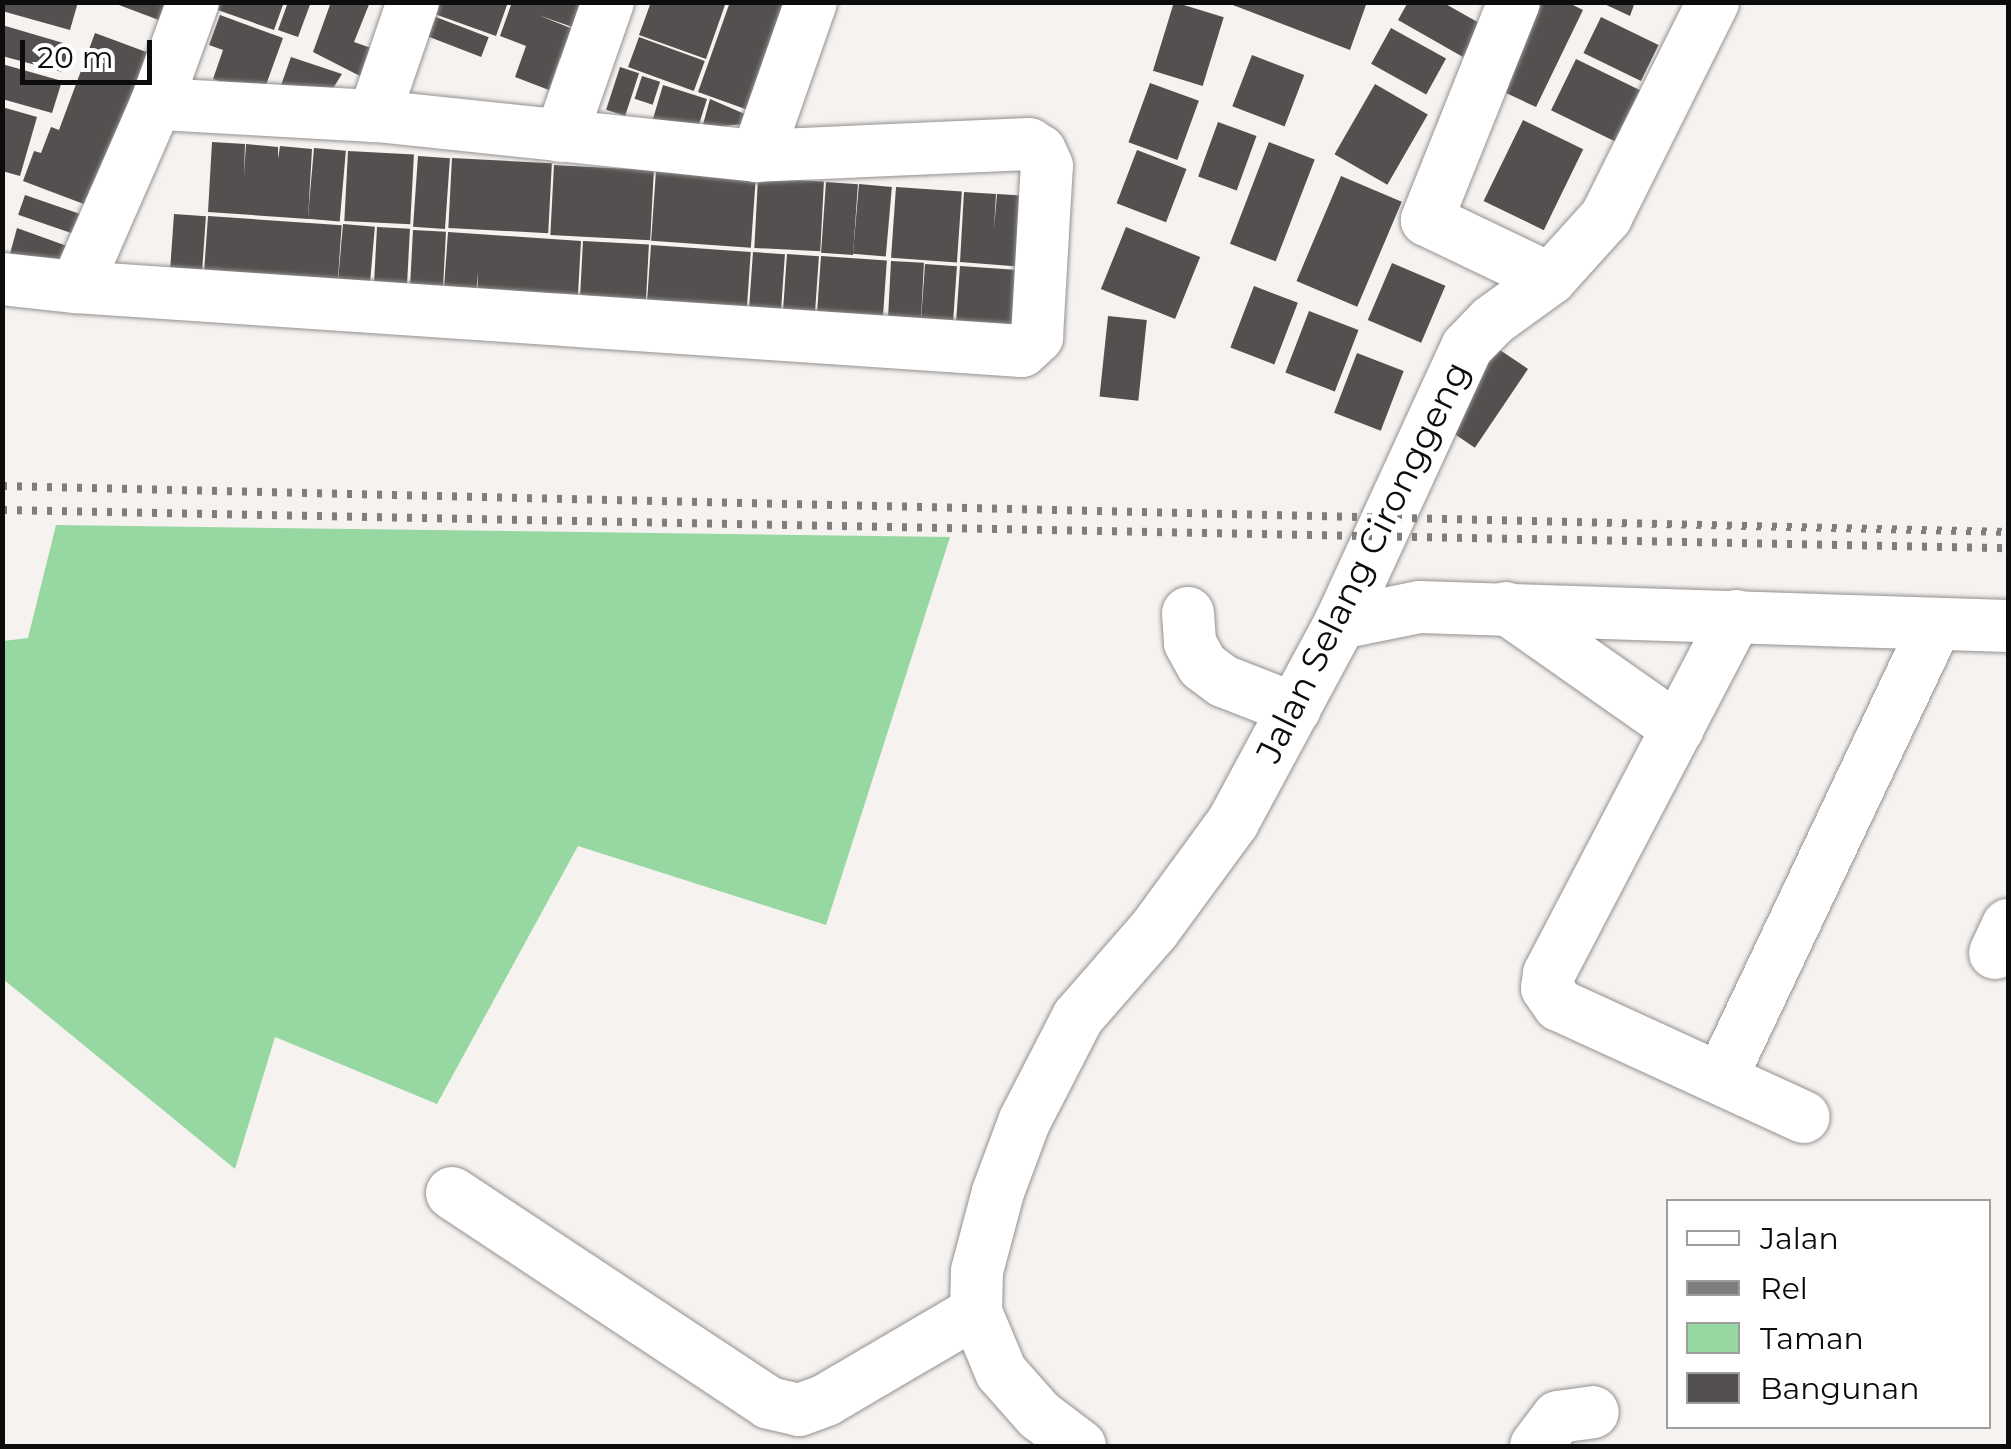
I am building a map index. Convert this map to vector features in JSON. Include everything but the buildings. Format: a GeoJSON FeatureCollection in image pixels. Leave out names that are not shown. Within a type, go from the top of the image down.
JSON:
{"type":"FeatureCollection","features":[{"type":"Feature","properties":{"kind":"street"},"geometry":{"type":"LineString","coordinates":[[76,288],[156,104],[193,2]]}},
{"type":"Feature","properties":{"kind":"street"},"geometry":{"type":"LineString","coordinates":[[374,116],[413,2]]}},
{"type":"Feature","properties":{"kind":"street"},"geometry":{"type":"LineString","coordinates":[[560,136],[608,2]]}},
{"type":"Feature","properties":{"kind":"street"},"geometry":{"type":"LineString","coordinates":[[757,156],[811,2]]}},
{"type":"Feature","properties":{"kind":"street"},"geometry":{"type":"LineString","coordinates":[[1514,2],[1427,220],[1550,279]]}},
{"type":"Feature","properties":{"kind":"street","name":"Jalan Selang Cironggeng"},"geometry":{"type":"LineString","coordinates":[[1080,1446],[1039,1415],[1001,1372],[976,1312],[978,1272],[998,1192],[1024,1122],[1078,1017],[1154,930],[1233,822],[1340,622],[1467,347],[1492,322],[1550,279],[1606,217],[1713,2]]}},
{"type":"Feature","properties":{"kind":"street"},"geometry":{"type":"LineString","coordinates":[[2,278],[76,288],[1022,351],[1036,342],[1047,166],[1035,146],[757,156],[374,116],[156,104]]}},
{"type":"Feature","properties":{"kind":"street"},"geometry":{"type":"LineString","coordinates":[[1340,622],[1419,607],[2008,626]]}},
{"type":"Feature","properties":{"kind":"street"},"geometry":{"type":"LineString","coordinates":[[1506,608],[1678,729]]}},
{"type":"Feature","properties":{"kind":"street"},"geometry":{"type":"LineString","coordinates":[[1188,613],[1190,642],[1202,666],[1223,681],[1295,709]]}},
{"type":"Feature","properties":{"kind":"street"},"geometry":{"type":"LineString","coordinates":[[1736,616],[1549,974],[1547,988],[1559,1004],[1804,1117]]}},
{"type":"Feature","properties":{"kind":"street"},"geometry":{"type":"LineString","coordinates":[[1721,1078],[1936,624]]}},
{"type":"Feature","properties":{"kind":"street"},"geometry":{"type":"LineString","coordinates":[[452,1194],[770,1403],[798,1410],[826,1400],[976,1312]]}},
{"type":"Feature","properties":{"kind":"street"},"geometry":{"type":"LineString","coordinates":[[1536,1446],[1558,1418],[1593,1412]]}},
{"type":"Feature","properties":{"kind":"green space"},"geometry":{"type":"Polygon","coordinates":[[[56,525],[950,537],[826,925],[578,846],[437,1104],[275,1037],[235,1169],[3,979],[3,641],[28,638],[56,525]]]}},
{"type":"Feature","properties":{"kind":"railway"},"geometry":{"type":"LineString","coordinates":[[2,486],[2008,532]]}},
{"type":"Feature","properties":{"kind":"railway"},"geometry":{"type":"LineString","coordinates":[[2,510],[2008,548]]}}]}
